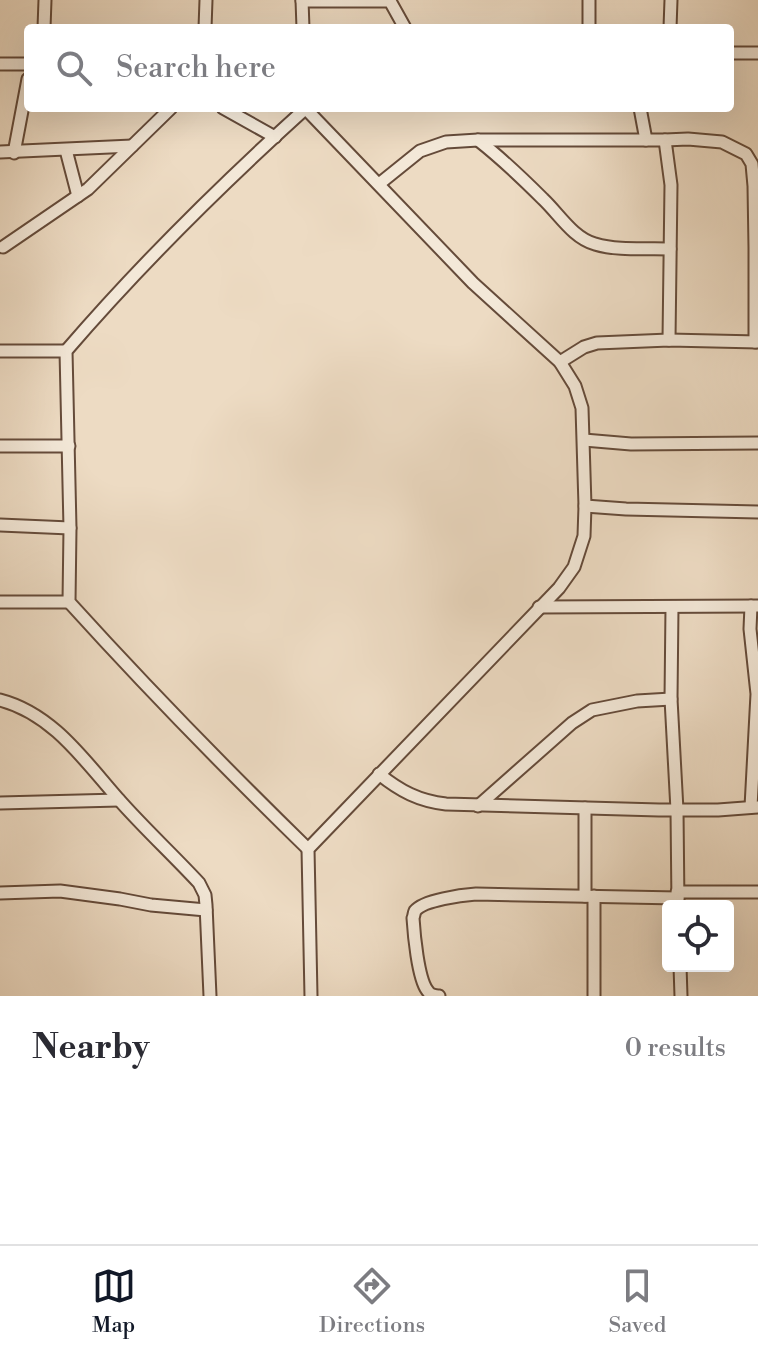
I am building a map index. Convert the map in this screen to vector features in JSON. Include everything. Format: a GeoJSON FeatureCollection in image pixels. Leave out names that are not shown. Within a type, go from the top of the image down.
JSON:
{"type":"FeatureCollection","features":[{"type":"Feature","properties":{"kind":"street"},"geometry":{"type":"LineString","coordinates":[[44,24],[45,0]]}},
{"type":"Feature","properties":{"kind":"street"},"geometry":{"type":"LineString","coordinates":[[205,24],[206,0]]}},
{"type":"Feature","properties":{"kind":"street"},"geometry":{"type":"LineString","coordinates":[[303,24],[302,0],[390,1],[403,24]]}},
{"type":"Feature","properties":{"kind":"street"},"geometry":{"type":"LineString","coordinates":[[589,0],[589,24]]}},
{"type":"Feature","properties":{"kind":"street"},"geometry":{"type":"LineString","coordinates":[[670,24],[671,0]]}},
{"type":"Feature","properties":{"kind":"street"},"geometry":{"type":"LineString","coordinates":[[734,53],[758,53]]}},
{"type":"Feature","properties":{"kind":"street"},"geometry":{"type":"LineString","coordinates":[[0,64],[24,64]]}},
{"type":"Feature","properties":{"kind":"street"},"geometry":{"type":"LineString","coordinates":[[14,153],[24,100]]}},
{"type":"Feature","properties":{"kind":"street"},"geometry":{"type":"LineString","coordinates":[[3,247],[97,181],[167,112]]}},
{"type":"Feature","properties":{"kind":"street"},"geometry":{"type":"LineString","coordinates":[[230,112],[275,137]]}},
{"type":"Feature","properties":{"kind":"street"},"geometry":{"type":"LineString","coordinates":[[302,112],[183,226],[66,351],[69,602],[147,688],[308,849],[311,996]]}},
{"type":"Feature","properties":{"kind":"street"},"geometry":{"type":"LineString","coordinates":[[308,112],[473,283],[560,362],[575,386],[582,408],[585,506],[584,536],[574,567],[559,588],[308,849]]}},
{"type":"Feature","properties":{"kind":"street"},"geometry":{"type":"LineString","coordinates":[[641,112],[646,140]]}},
{"type":"Feature","properties":{"kind":"street"},"geometry":{"type":"LineString","coordinates":[[379,184],[420,151],[446,142],[688,139],[722,142],[746,154],[752,164],[754,186],[757,342],[669,340],[597,343],[560,362]]}},
{"type":"Feature","properties":{"kind":"street"},"geometry":{"type":"LineString","coordinates":[[478,140],[583,238],[602,246],[670,249]]}},
{"type":"Feature","properties":{"kind":"street"},"geometry":{"type":"LineString","coordinates":[[665,140],[671,185],[669,340]]}},
{"type":"Feature","properties":{"kind":"street"},"geometry":{"type":"LineString","coordinates":[[0,152],[132,146]]}},
{"type":"Feature","properties":{"kind":"street"},"geometry":{"type":"LineString","coordinates":[[66,150],[78,196]]}},
{"type":"Feature","properties":{"kind":"street"},"geometry":{"type":"LineString","coordinates":[[0,351],[66,351]]}},
{"type":"Feature","properties":{"kind":"street"},"geometry":{"type":"LineString","coordinates":[[584,440],[631,444],[758,443]]}},
{"type":"Feature","properties":{"kind":"street"},"geometry":{"type":"LineString","coordinates":[[0,446],[69,446]]}},
{"type":"Feature","properties":{"kind":"street"},"geometry":{"type":"LineString","coordinates":[[585,506],[758,512]]}},
{"type":"Feature","properties":{"kind":"street"},"geometry":{"type":"LineString","coordinates":[[0,525],[70,528]]}},
{"type":"Feature","properties":{"kind":"street"},"geometry":{"type":"LineString","coordinates":[[0,602],[69,602]]}},
{"type":"Feature","properties":{"kind":"street"},"geometry":{"type":"LineString","coordinates":[[379,774],[395,787],[429,802],[478,806],[677,810],[755,807],[758,694],[750,629],[755,606],[539,607]]}},
{"type":"Feature","properties":{"kind":"street"},"geometry":{"type":"LineString","coordinates":[[672,607],[671,699],[678,899]]}},
{"type":"Feature","properties":{"kind":"street"},"geometry":{"type":"LineString","coordinates":[[478,806],[562,731],[592,710],[637,701],[671,699]]}},
{"type":"Feature","properties":{"kind":"street"},"geometry":{"type":"LineString","coordinates":[[0,700],[15,704],[42,719],[74,747],[119,800],[199,883],[205,895],[210,996]]}},
{"type":"Feature","properties":{"kind":"street"},"geometry":{"type":"LineString","coordinates":[[0,803],[119,800]]}},
{"type":"Feature","properties":{"kind":"street"},"geometry":{"type":"LineString","coordinates":[[585,808],[594,996]]}},
{"type":"Feature","properties":{"kind":"street"},"geometry":{"type":"LineString","coordinates":[[0,893],[60,891],[206,910]]}},
{"type":"Feature","properties":{"kind":"street"},"geometry":{"type":"LineString","coordinates":[[439,996],[428,991],[420,969],[413,918],[419,908],[450,897],[678,899],[758,892]]}},
{"type":"Feature","properties":{"kind":"street"},"geometry":{"type":"LineString","coordinates":[[680,972],[681,996]]}}]}
